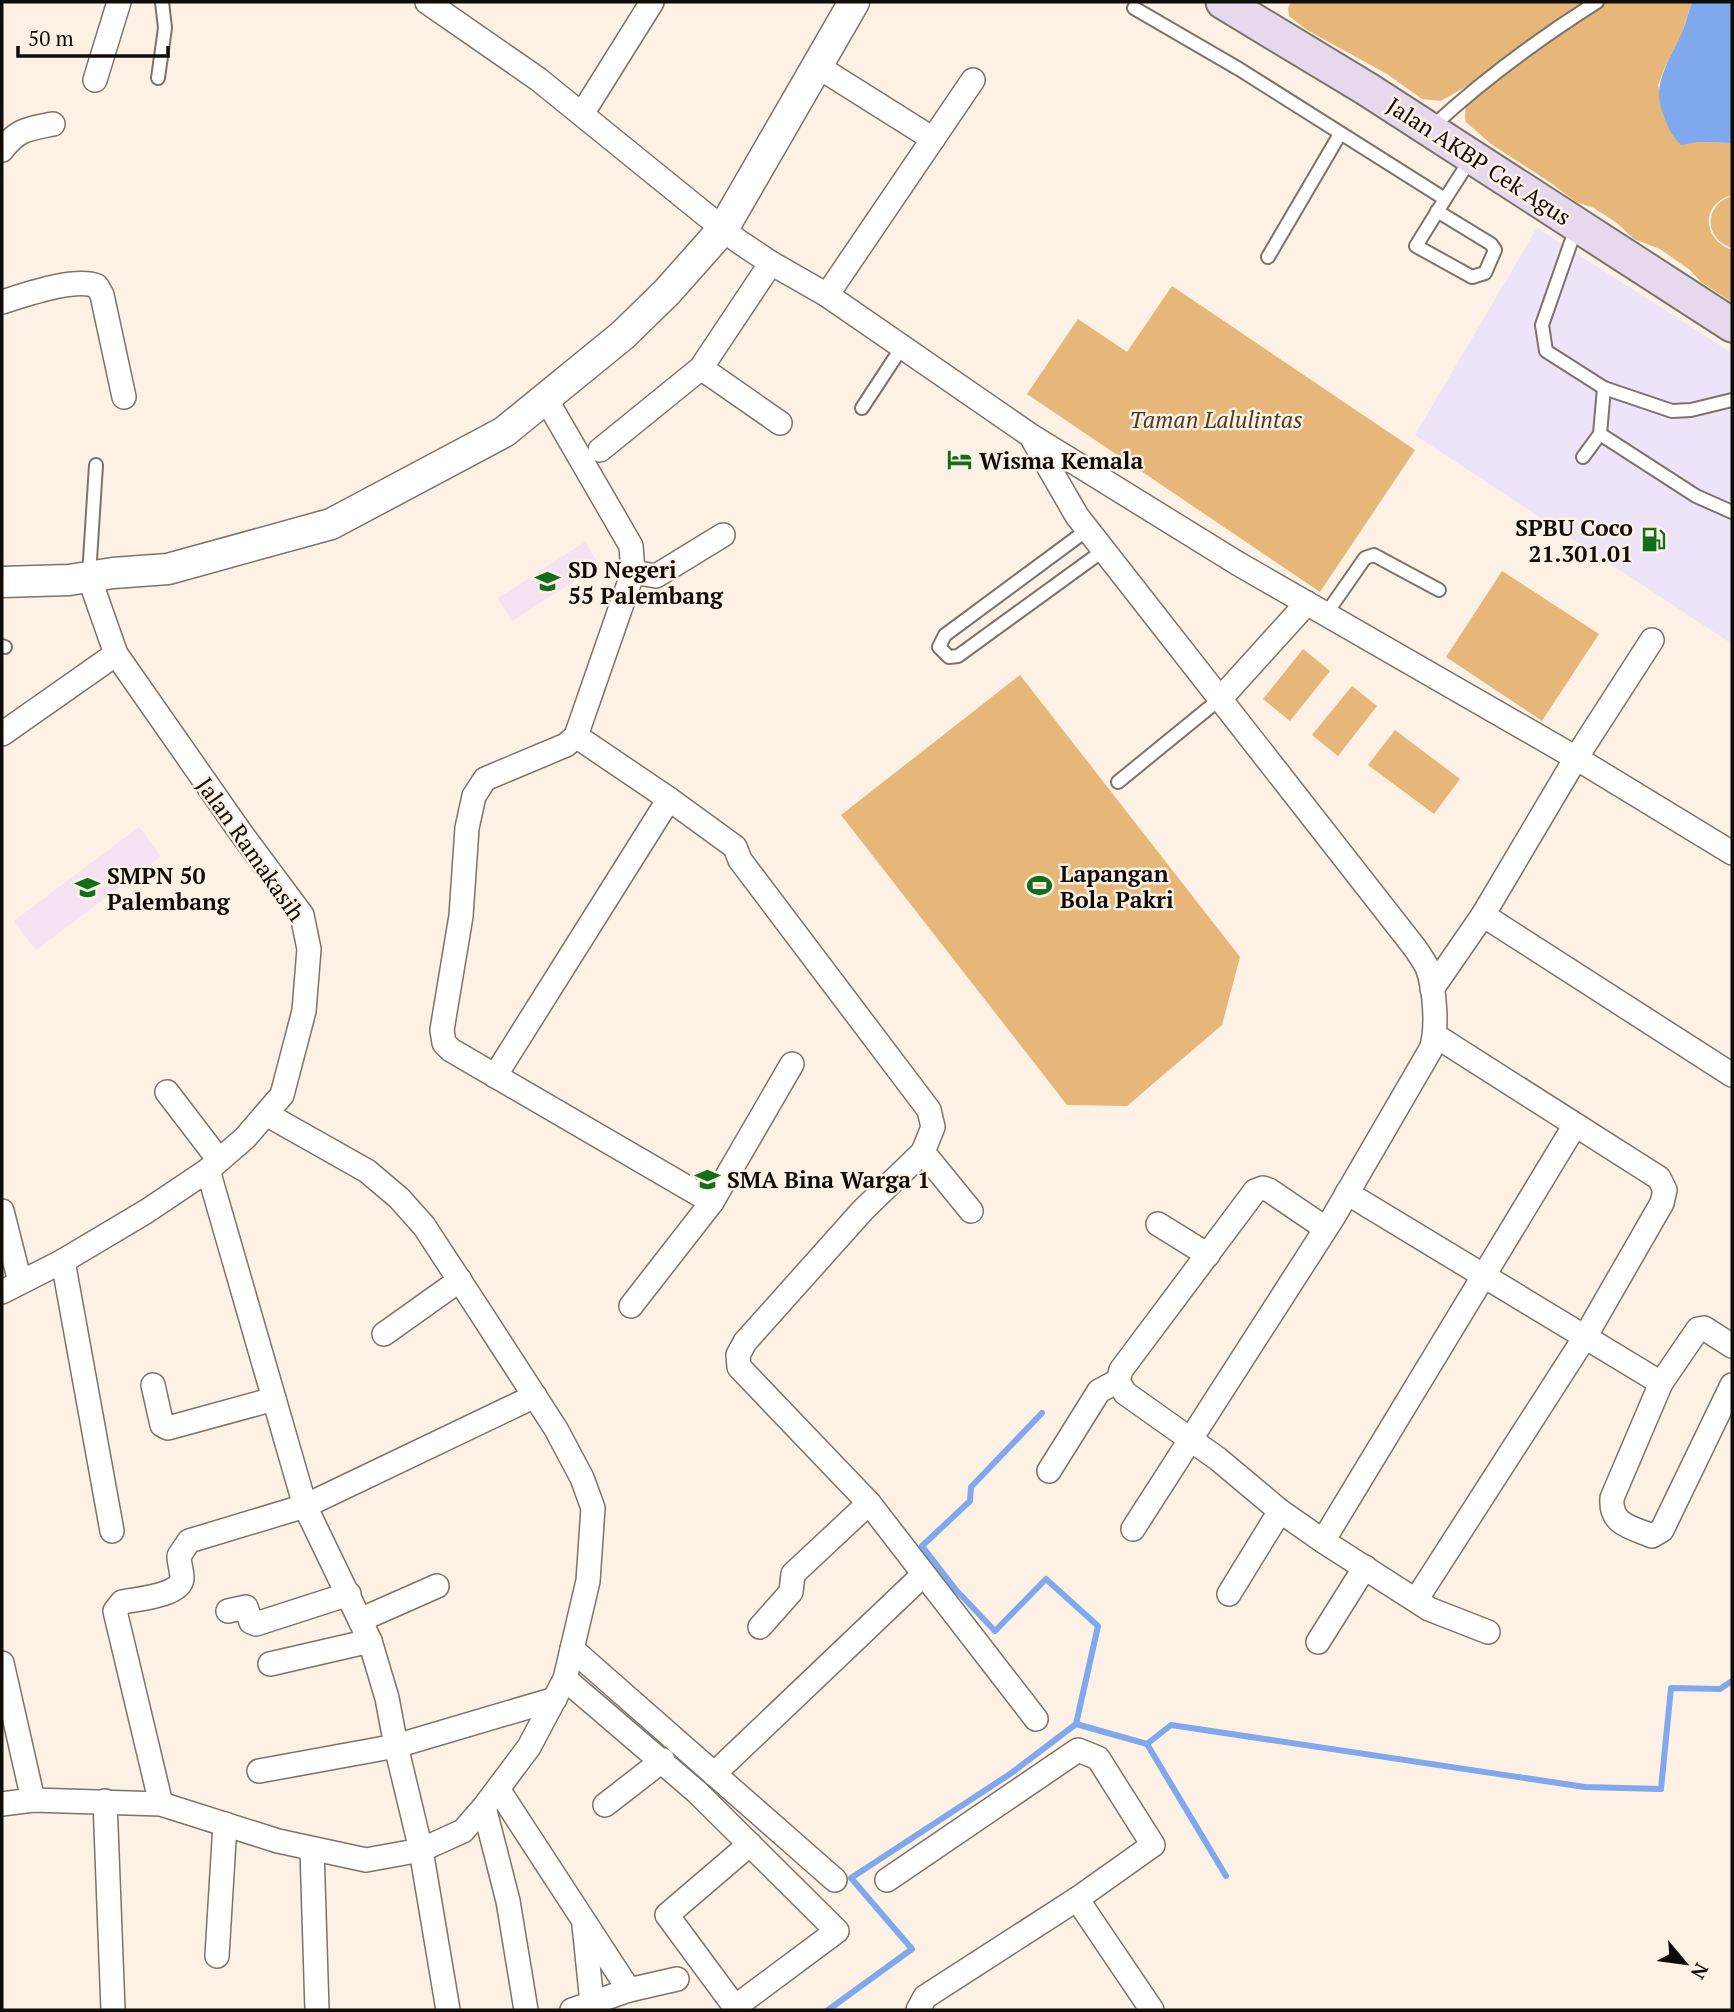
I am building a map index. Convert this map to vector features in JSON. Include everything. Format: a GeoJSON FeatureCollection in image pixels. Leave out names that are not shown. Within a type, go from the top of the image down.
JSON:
{"type":"FeatureCollection","features":[{"type":"Feature","properties":{"kind":"main road","name":"Jalan AKBP Cek Agus"},"geometry":{"type":"LineString","coordinates":[[1223,2],[1472,157],[1732,326]]}},
{"type":"Feature","properties":{"kind":"street"},"geometry":{"type":"LineString","coordinates":[[94,80],[119,2]]}},
{"type":"Feature","properties":{"kind":"street"},"geometry":{"type":"LineString","coordinates":[[427,2],[538,79],[723,229],[771,263],[827,295],[1030,435],[1237,563],[1576,758],[1732,853]]}},
{"type":"Feature","properties":{"kind":"street"},"geometry":{"type":"LineString","coordinates":[[582,114],[652,2]]}},
{"type":"Feature","properties":{"kind":"street"},"geometry":{"type":"LineString","coordinates":[[2,582],[69,580],[168,569],[331,524],[503,432],[624,335],[723,229],[854,2]]}},
{"type":"Feature","properties":{"kind":"street"},"geometry":{"type":"LineString","coordinates":[[817,66],[933,139]]}},
{"type":"Feature","properties":{"kind":"street"},"geometry":{"type":"LineString","coordinates":[[827,295],[973,80]]}},
{"type":"Feature","properties":{"kind":"street"},"geometry":{"type":"LineString","coordinates":[[2,150],[12,136],[21,131],[53,124]]}},
{"type":"Feature","properties":{"kind":"street"},"geometry":{"type":"LineString","coordinates":[[600,450],[701,368],[771,263]]}},
{"type":"Feature","properties":{"kind":"street"},"geometry":{"type":"LineString","coordinates":[[2,302],[48,288],[85,284],[97,286],[103,296],[124,397]]}},
{"type":"Feature","properties":{"kind":"street"},"geometry":{"type":"LineString","coordinates":[[701,368],[780,423]]}},
{"type":"Feature","properties":{"kind":"street"},"geometry":{"type":"LineString","coordinates":[[546,399],[631,546],[633,572],[576,736],[566,745],[485,779],[474,796],[467,828],[461,916],[442,1030],[444,1043],[451,1050],[712,1202]]}},
{"type":"Feature","properties":{"kind":"street"},"geometry":{"type":"LineString","coordinates":[[1030,435],[1058,487],[1087,530],[1415,948],[1427,967],[1432,989],[1436,1035],[1431,1049],[1347,1193],[1133,1529]]}},
{"type":"Feature","properties":{"kind":"street"},"geometry":{"type":"LineString","coordinates":[[633,572],[651,577],[660,575],[723,535]]}},
{"type":"Feature","properties":{"kind":"street","name":"Jalan Ramakasih"},"geometry":{"type":"LineString","coordinates":[[11,1287],[63,1261],[147,1211],[213,1165],[245,1138],[282,1095],[304,1011],[309,949],[302,915],[233,822],[116,654],[89,577]]}},
{"type":"Feature","properties":{"kind":"street"},"geometry":{"type":"LineString","coordinates":[[1221,698],[1317,609]]}},
{"type":"Feature","properties":{"kind":"street"},"geometry":{"type":"LineString","coordinates":[[1432,989],[1483,915],[1576,758],[1652,640]]}},
{"type":"Feature","properties":{"kind":"street"},"geometry":{"type":"LineString","coordinates":[[2,734],[116,654]]}},
{"type":"Feature","properties":{"kind":"street"},"geometry":{"type":"LineString","coordinates":[[576,736],[735,848],[740,860],[929,1110],[933,1127],[923,1152],[863,1210],[745,1342],[738,1355],[738,1367],[869,1503],[1036,1719]]}},
{"type":"Feature","properties":{"kind":"street"},"geometry":{"type":"LineString","coordinates":[[495,1076],[669,799]]}},
{"type":"Feature","properties":{"kind":"street"},"geometry":{"type":"LineString","coordinates":[[1483,915],[1732,1075]]}},
{"type":"Feature","properties":{"kind":"street"},"geometry":{"type":"LineString","coordinates":[[1416,1600],[1585,1337],[1662,1203],[1665,1190],[1659,1178],[1436,1035]]}},
{"type":"Feature","properties":{"kind":"street"},"geometry":{"type":"LineString","coordinates":[[631,1306],[712,1202],[792,1064]]}},
{"type":"Feature","properties":{"kind":"street"},"geometry":{"type":"LineString","coordinates":[[167,1092],[213,1165],[305,1506],[365,1630],[387,1698],[421,1850],[448,2010]]}},
{"type":"Feature","properties":{"kind":"street"},"geometry":{"type":"LineString","coordinates":[[2,1804],[33,1800],[161,1804],[312,1850],[366,1860],[421,1850],[463,1831],[529,1747],[560,1689],[588,1581],[593,1508],[582,1478],[556,1429],[424,1226],[399,1198],[367,1171],[266,1114]]}},
{"type":"Feature","properties":{"kind":"street"},"geometry":{"type":"LineString","coordinates":[[1323,1541],[1575,1125]]}},
{"type":"Feature","properties":{"kind":"street"},"geometry":{"type":"LineString","coordinates":[[923,1152],[971,1211]]}},
{"type":"Feature","properties":{"kind":"street"},"geometry":{"type":"LineString","coordinates":[[1325,1228],[1262,1188],[1255,1191],[1121,1370],[1118,1381],[1125,1393],[1218,1459],[1280,1511],[1323,1541],[1429,1609],[1488,1632]]}},
{"type":"Feature","properties":{"kind":"street"},"geometry":{"type":"LineString","coordinates":[[1347,1193],[1661,1383]]}},
{"type":"Feature","properties":{"kind":"street"},"geometry":{"type":"LineString","coordinates":[[2,1211],[11,1287]]}},
{"type":"Feature","properties":{"kind":"street"},"geometry":{"type":"LineString","coordinates":[[1158,1224],[1208,1255]]}},
{"type":"Feature","properties":{"kind":"street"},"geometry":{"type":"LineString","coordinates":[[63,1261],[112,1531]]}},
{"type":"Feature","properties":{"kind":"street"},"geometry":{"type":"LineString","coordinates":[[384,1334],[460,1280]]}},
{"type":"Feature","properties":{"kind":"street"},"geometry":{"type":"LineString","coordinates":[[1732,1346],[1704,1328],[1698,1329],[1661,1383],[1612,1498],[1611,1510],[1614,1517],[1652,1536],[1661,1530],[1726,1412],[1732,1385]]}},
{"type":"Feature","properties":{"kind":"street"},"geometry":{"type":"LineString","coordinates":[[1049,1471],[1099,1391],[1118,1381]]}},
{"type":"Feature","properties":{"kind":"street"},"geometry":{"type":"LineString","coordinates":[[153,1385],[164,1427],[274,1399]]}},
{"type":"Feature","properties":{"kind":"street"},"geometry":{"type":"LineString","coordinates":[[161,1804],[115,1611],[117,1606],[122,1602],[172,1592],[179,1586],[182,1578],[179,1556],[189,1541],[305,1506],[535,1396]]}},
{"type":"Feature","properties":{"kind":"street"},"geometry":{"type":"LineString","coordinates":[[760,1627],[791,1592],[793,1574],[869,1503]]}},
{"type":"Feature","properties":{"kind":"street"},"geometry":{"type":"LineString","coordinates":[[1229,1594],[1280,1511]]}},
{"type":"Feature","properties":{"kind":"street"},"geometry":{"type":"LineString","coordinates":[[1318,1642],[1366,1567]]}},
{"type":"Feature","properties":{"kind":"street"},"geometry":{"type":"LineString","coordinates":[[714,1774],[923,1576]]}},
{"type":"Feature","properties":{"kind":"street"},"geometry":{"type":"LineString","coordinates":[[270,1664],[365,1630],[437,1586]]}},
{"type":"Feature","properties":{"kind":"street"},"geometry":{"type":"LineString","coordinates":[[228,1611],[247,1608],[251,1622],[256,1624],[349,1594]]}},
{"type":"Feature","properties":{"kind":"street"},"geometry":{"type":"LineString","coordinates":[[572,1650],[835,1880]]}},
{"type":"Feature","properties":{"kind":"street"},"geometry":{"type":"LineString","coordinates":[[2,1663],[33,1800]]}},
{"type":"Feature","properties":{"kind":"street"},"geometry":{"type":"LineString","coordinates":[[260,1772],[396,1746],[560,1689]]}},
{"type":"Feature","properties":{"kind":"street"},"geometry":{"type":"LineString","coordinates":[[560,1689],[663,1760],[750,1844],[837,1931],[735,2007],[667,1915],[750,1844]]}},
{"type":"Feature","properties":{"kind":"street"},"geometry":{"type":"LineString","coordinates":[[887,1880],[1077,1750],[1098,1758],[1153,1845],[1077,1899],[925,1997],[918,2010]]}},
{"type":"Feature","properties":{"kind":"street"},"geometry":{"type":"LineString","coordinates":[[605,1805],[663,1760]]}},
{"type":"Feature","properties":{"kind":"street"},"geometry":{"type":"LineString","coordinates":[[491,1798],[583,1919],[629,1990]]}},
{"type":"Feature","properties":{"kind":"street"},"geometry":{"type":"LineString","coordinates":[[491,1798],[526,2010]]}},
{"type":"Feature","properties":{"kind":"street"},"geometry":{"type":"LineString","coordinates":[[105,1801],[113,2010]]}},
{"type":"Feature","properties":{"kind":"street"},"geometry":{"type":"LineString","coordinates":[[217,1956],[225,1824]]}},
{"type":"Feature","properties":{"kind":"street"},"geometry":{"type":"LineString","coordinates":[[312,1850],[317,2010]]}},
{"type":"Feature","properties":{"kind":"street"},"geometry":{"type":"LineString","coordinates":[[1077,1899],[1152,2010]]}},
{"type":"Feature","properties":{"kind":"street"},"geometry":{"type":"LineString","coordinates":[[583,1919],[582,2007],[629,1990],[677,1979]]}},
{"type":"Feature","properties":{"kind":"lane"},"geometry":{"type":"LineString","coordinates":[[158,78],[165,28],[162,2]]}},
{"type":"Feature","properties":{"kind":"lane"},"geometry":{"type":"LineString","coordinates":[[1429,130],[1454,107],[1570,19],[1597,2]]}},
{"type":"Feature","properties":{"kind":"lane"},"geometry":{"type":"LineString","coordinates":[[1135,8],[1239,69],[1445,199]]}},
{"type":"Feature","properties":{"kind":"lane"},"geometry":{"type":"LineString","coordinates":[[1268,257],[1340,134]]}},
{"type":"Feature","properties":{"kind":"lane"},"geometry":{"type":"LineString","coordinates":[[1437,211],[1491,244],[1495,250],[1485,273],[1472,277],[1416,246],[1437,211],[1472,157]]}},
{"type":"Feature","properties":{"kind":"lane"},"geometry":{"type":"LineString","coordinates":[[1577,225],[1542,325],[1546,351],[1604,388],[1672,411],[1691,410],[1732,400]]}},
{"type":"Feature","properties":{"kind":"lane"},"geometry":{"type":"LineString","coordinates":[[862,408],[902,347]]}},
{"type":"Feature","properties":{"kind":"lane"},"geometry":{"type":"LineString","coordinates":[[1583,457],[1600,434],[1604,388]]}},
{"type":"Feature","properties":{"kind":"lane"},"geometry":{"type":"LineString","coordinates":[[1600,434],[1696,496],[1732,512]]}},
{"type":"Feature","properties":{"kind":"lane"},"geometry":{"type":"LineString","coordinates":[[89,577],[96,464]]}},
{"type":"Feature","properties":{"kind":"lane"},"geometry":{"type":"LineString","coordinates":[[1087,530],[945,635],[940,647],[949,657],[958,656],[1104,550]]}},
{"type":"Feature","properties":{"kind":"lane"},"geometry":{"type":"LineString","coordinates":[[1317,609],[1366,558],[1374,555],[1439,590]]}},
{"type":"Feature","properties":{"kind":"lane"},"geometry":{"type":"LineString","coordinates":[[1118,782],[1221,698]]}},
{"type":"Feature","properties":{"kind":"shaded area","name":"SPBU Coco 21.301.01"},"geometry":{"type":"Polygon","coordinates":[[[1537,228],[1732,353],[1732,644],[1415,435],[1537,228]]]}},
{"type":"Feature","properties":{"kind":"shaded area","name":"SD Negeri 55 Palembang"},"geometry":{"type":"Polygon","coordinates":[[[585,542],[599,565],[512,621],[498,598],[585,542]]]}},
{"type":"Feature","properties":{"kind":"shaded area","name":"SMPN 50 Palembang"},"geometry":{"type":"Polygon","coordinates":[[[139,827],[161,856],[36,950],[14,921],[139,827]]]}},
{"type":"Feature","properties":{"kind":"green space"},"geometry":{"type":"Polygon","coordinates":[[[1291,2],[1692,2],[1681,36],[1658,86],[1680,144],[1732,143],[1732,195],[1714,206],[1709,222],[1715,238],[1732,250],[1732,302],[1701,282],[1690,270],[1660,249],[1634,239],[1617,223],[1594,208],[1576,202],[1491,144],[1466,122],[1467,86],[1441,101],[1422,99],[1387,74],[1307,30],[1289,16],[1288,8],[1291,2]]]}},
{"type":"Feature","properties":{"kind":"green space"},"geometry":{"type":"Polygon","coordinates":[[[1732,196],[1732,248],[1716,237],[1711,222],[1716,207],[1732,196]]]}},
{"type":"Feature","properties":{"kind":"green space","name":"Taman Lalulintas"},"geometry":{"type":"Polygon","coordinates":[[[1172,286],[1415,450],[1320,592],[1027,394],[1078,319],[1127,352],[1172,286]]]}},
{"type":"Feature","properties":{"kind":"green space"},"geometry":{"type":"Polygon","coordinates":[[[1502,571],[1599,634],[1542,721],[1446,657],[1502,571]]]}},
{"type":"Feature","properties":{"kind":"green space"},"geometry":{"type":"Polygon","coordinates":[[[1303,649],[1330,671],[1290,721],[1263,699],[1303,649]]]}},
{"type":"Feature","properties":{"kind":"green space","name":"Lapangan Bola Pakri"},"geometry":{"type":"Polygon","coordinates":[[[1020,675],[1240,957],[1222,1025],[1127,1106],[1067,1105],[841,815],[1020,675]]]}},
{"type":"Feature","properties":{"kind":"green space"},"geometry":{"type":"Polygon","coordinates":[[[1352,686],[1377,706],[1338,756],[1312,735],[1352,686]]]}},
{"type":"Feature","properties":{"kind":"green space"},"geometry":{"type":"Polygon","coordinates":[[[1395,730],[1460,779],[1434,814],[1368,765],[1395,730]]]}},
{"type":"Feature","properties":{"kind":"water"},"geometry":{"type":"Polygon","coordinates":[[[1692,2],[1732,2],[1732,143],[1699,142],[1681,145],[1669,128],[1660,105],[1662,76],[1683,30],[1692,2]]]}},
{"type":"Feature","properties":{"kind":"waterway"},"geometry":{"type":"LineString","coordinates":[[1042,1413],[971,1487],[970,1501],[922,1546],[956,1590],[995,1631],[1046,1579],[1098,1626],[1076,1724]]}},
{"type":"Feature","properties":{"kind":"waterway"},"geometry":{"type":"LineString","coordinates":[[828,2010],[912,1949],[851,1878],[1010,1774],[1076,1724],[1147,1744],[1171,1725],[1585,1787],[1661,1789],[1671,1688],[1720,1689],[1732,1681]]}},
{"type":"Feature","properties":{"kind":"waterway"},"geometry":{"type":"LineString","coordinates":[[1147,1744],[1226,1876]]}},
{"type":"Feature","properties":{"kind":"place","name":"Wisma Kemala"},"geometry":{"type":"Point","coordinates":[959,460]}},
{"type":"Feature","properties":{"kind":"place","name":"SPBU Coco 21.301.01"},"geometry":{"type":"Point","coordinates":[1653,540]}},
{"type":"Feature","properties":{"kind":"place","name":"SD Negeri 55 Palembang"},"geometry":{"type":"Point","coordinates":[548,582]}},
{"type":"Feature","properties":{"kind":"place","name":"Lapangan Bola Pakri"},"geometry":{"type":"Point","coordinates":[1040,886]}},
{"type":"Feature","properties":{"kind":"place","name":"SMPN 50 Palembang"},"geometry":{"type":"Point","coordinates":[87,888]}},
{"type":"Feature","properties":{"kind":"place","name":"SMA Bina Warga 1"},"geometry":{"type":"Point","coordinates":[707,1179]}}]}
